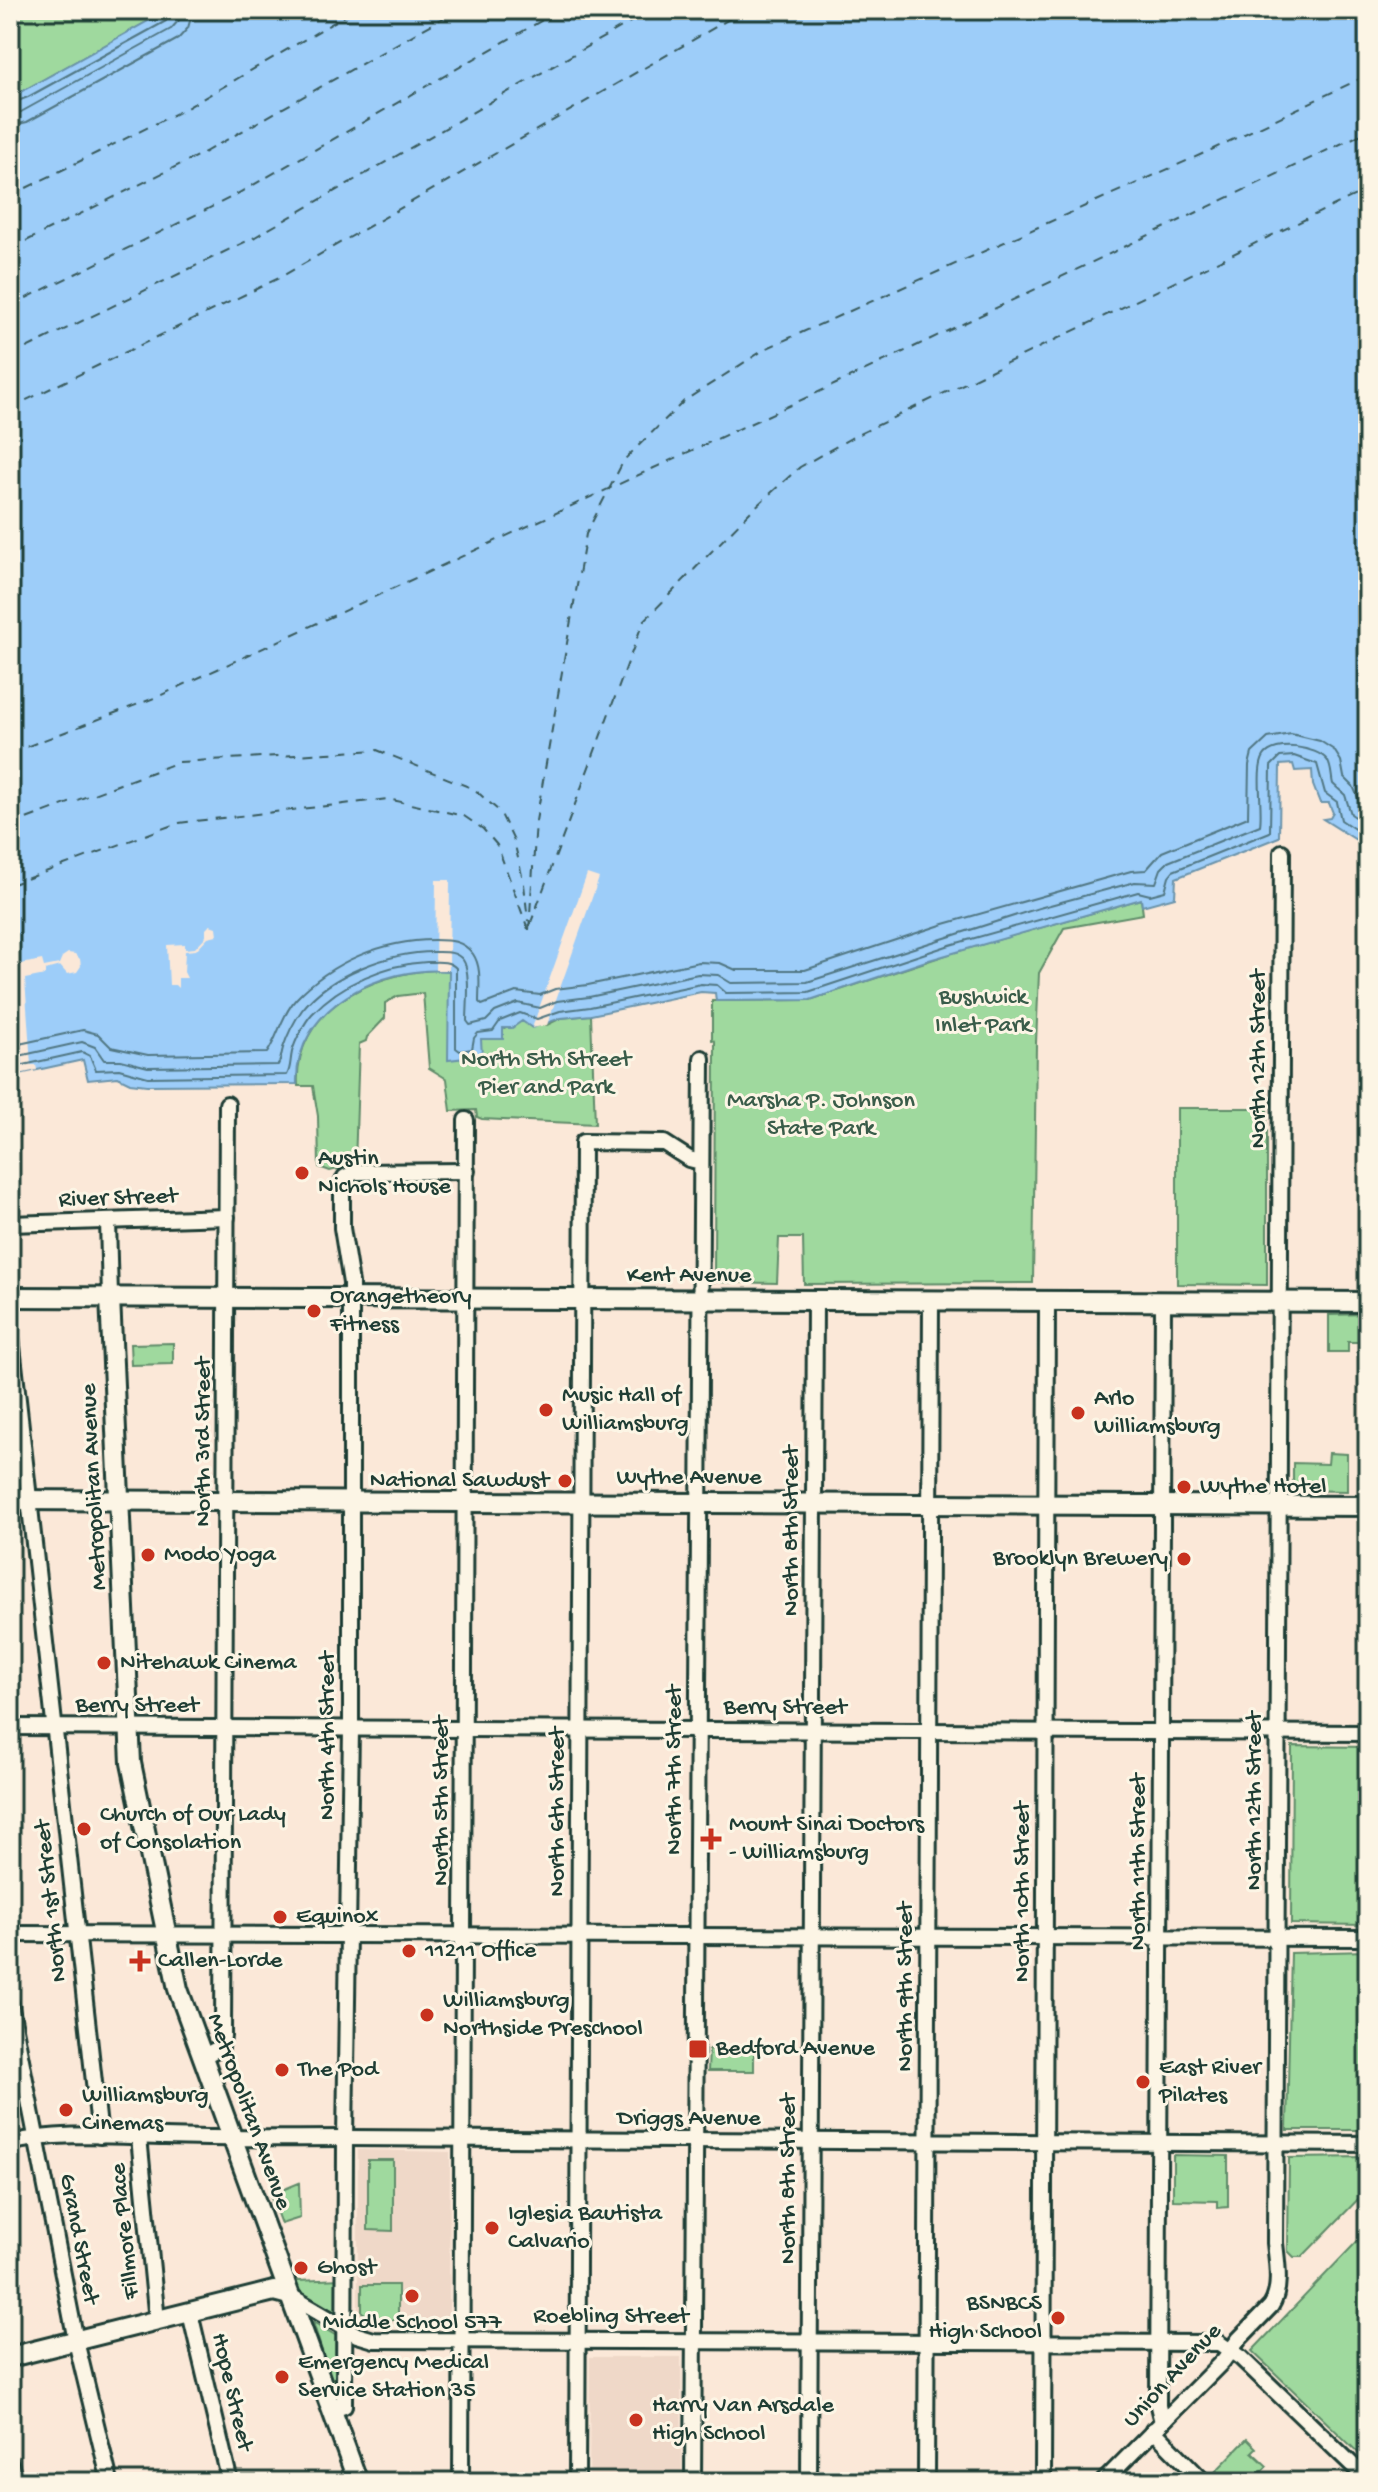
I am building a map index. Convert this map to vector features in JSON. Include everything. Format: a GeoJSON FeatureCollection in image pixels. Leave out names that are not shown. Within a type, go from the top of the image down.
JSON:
{"type":"FeatureCollection","features":[{"type":"Feature","properties":{"kind":"main road","name":"Kent Avenue"},"geometry":{"type":"LineString","coordinates":[[10,1297],[1368,1302]]}},
{"type":"Feature","properties":{"kind":"main road","name":"Metropolitan Avenue"},"geometry":{"type":"LineString","coordinates":[[110,1297],[131,1763],[165,1933],[178,1989],[358,2482]]}},
{"type":"Feature","properties":{"kind":"main road","name":"Wythe Avenue"},"geometry":{"type":"LineString","coordinates":[[10,1500],[1368,1506]]}},
{"type":"Feature","properties":{"kind":"main road"},"geometry":{"type":"LineString","coordinates":[[10,2357],[274,2291],[289,2295]]}},
{"type":"Feature","properties":{"kind":"street","name":"North 12th Street"},"geometry":{"type":"LineString","coordinates":[[1275,2301],[1278,2275],[1275,2144],[1282,852]]}},
{"type":"Feature","properties":{"kind":"street","name":"North 7th Street"},"geometry":{"type":"LineString","coordinates":[[693,2482],[702,1058]]}},
{"type":"Feature","properties":{"kind":"street","name":"North 3rd Street"},"geometry":{"type":"LineString","coordinates":[[202,2057],[221,2047],[223,2036],[227,1104]]}},
{"type":"Feature","properties":{"kind":"street","name":"North 5th Street"},"geometry":{"type":"LineString","coordinates":[[461,2482],[466,1120]]}},
{"type":"Feature","properties":{"kind":"street","name":"North 6th Street"},"geometry":{"type":"LineString","coordinates":[[577,2482],[583,1142],[664,1143],[689,1159],[701,1162]]}},
{"type":"Feature","properties":{"kind":"street","name":"North 4th Street"},"geometry":{"type":"LineString","coordinates":[[332,2410],[344,2406],[351,1729],[351,1298],[349,1263],[342,1228],[342,1185],[345,1177],[363,1171],[467,1171]]}},
{"type":"Feature","properties":{"kind":"street","name":"River Street"},"geometry":{"type":"LineString","coordinates":[[10,1224],[227,1217]]}},
{"type":"Feature","properties":{"kind":"street","name":"Metropolitan Avenue"},"geometry":{"type":"LineString","coordinates":[[108,1221],[110,1297]]}},
{"type":"Feature","properties":{"kind":"street","name":"North 9th Street"},"geometry":{"type":"LineString","coordinates":[[926,2482],[931,1300]]}},
{"type":"Feature","properties":{"kind":"street","name":"North 8th Street"},"geometry":{"type":"LineString","coordinates":[[809,2482],[815,1301]]}},
{"type":"Feature","properties":{"kind":"street","name":"North 10th Street"},"geometry":{"type":"LineString","coordinates":[[1043,2482],[1047,1302]]}},
{"type":"Feature","properties":{"kind":"street","name":"North 11th Street"},"geometry":{"type":"LineString","coordinates":[[1158,2426],[1163,1302]]}},
{"type":"Feature","properties":{"kind":"street","name":"North 1st Street"},"geometry":{"type":"LineString","coordinates":[[10,1328],[100,2136]]}},
{"type":"Feature","properties":{"kind":"street","name":"Berry Street"},"geometry":{"type":"LineString","coordinates":[[10,1727],[1368,1733]]}},
{"type":"Feature","properties":{"kind":"street"},"geometry":{"type":"LineString","coordinates":[[10,1934],[1368,1938]]}},
{"type":"Feature","properties":{"kind":"street","name":"Grand Street"},"geometry":{"type":"LineString","coordinates":[[10,2003],[76,2341],[110,2482]]}},
{"type":"Feature","properties":{"kind":"street","name":"Driggs Avenue"},"geometry":{"type":"LineString","coordinates":[[10,2143],[100,2136],[1368,2144]]}},
{"type":"Feature","properties":{"kind":"street","name":"Fillmore Place"},"geometry":{"type":"LineString","coordinates":[[139,2137],[157,2321]]}},
{"type":"Feature","properties":{"kind":"street","name":"Roebling Street"},"geometry":{"type":"LineString","coordinates":[[289,2295],[357,2335],[374,2340],[1219,2343],[1230,2351]]}},
{"type":"Feature","properties":{"kind":"street","name":"Union Avenue"},"geometry":{"type":"LineString","coordinates":[[1103,2482],[1275,2301]]}},
{"type":"Feature","properties":{"kind":"street","name":"Hope Street"},"geometry":{"type":"LineString","coordinates":[[190,2313],[230,2482]]}},
{"type":"Feature","properties":{"kind":"street"},"geometry":{"type":"LineString","coordinates":[[1230,2351],[1368,2480]]}},
{"type":"Feature","properties":{"kind":"street"},"geometry":{"type":"LineString","coordinates":[[1158,2426],[1204,2482]]}},
{"type":"Feature","properties":{"kind":"street"},"geometry":{"type":"LineString","coordinates":[[10,2463],[15,2482]]}},
{"type":"Feature","properties":{"kind":"shaded area"},"geometry":{"type":"Polygon","coordinates":[[[358,2150],[450,2152],[449,2324],[372,2323],[358,2313],[358,2150]]]}},
{"type":"Feature","properties":{"kind":"shaded area","name":"Harry Van Arsdale High School"},"geometry":{"type":"Polygon","coordinates":[[[590,2357],[681,2357],[682,2482],[589,2482],[590,2357]]]}},
{"type":"Feature","properties":{"kind":"green space"},"geometry":{"type":"Polygon","coordinates":[[[10,10],[168,10],[10,98],[10,10]]]}},
{"type":"Feature","properties":{"kind":"green space","name":"North 5th Street Pier and Park"},"geometry":{"type":"Polygon","coordinates":[[[436,880],[481,1039],[522,1021],[547,1025],[561,1018],[591,1015],[595,1124],[482,1119],[477,1117],[476,1110],[451,1111],[447,1079],[429,1068],[423,993],[398,996],[385,1003],[385,1018],[366,1041],[359,1044],[355,1165],[330,1171],[319,1167],[318,1116],[313,1086],[298,1086],[300,1060],[308,1037],[322,1017],[362,988],[385,979],[435,970],[436,880]]]}},
{"type":"Feature","properties":{"kind":"green space","name":"Marsha P. Johnson State Park"},"geometry":{"type":"Polygon","coordinates":[[[1141,899],[1143,914],[1064,928],[1039,973],[1033,1283],[804,1284],[803,1238],[779,1238],[777,1283],[714,1282],[715,1041],[712,1040],[712,1001],[810,1000],[952,953],[1141,899]]]}},
{"type":"Feature","properties":{"kind":"green space"},"geometry":{"type":"Polygon","coordinates":[[[1177,1108],[1267,1108],[1267,1285],[1177,1284],[1177,1108]]]}},
{"type":"Feature","properties":{"kind":"green space"},"geometry":{"type":"Polygon","coordinates":[[[1368,1314],[1368,1342],[1348,1342],[1348,1352],[1329,1352],[1329,1315],[1368,1314]]]}},
{"type":"Feature","properties":{"kind":"green space"},"geometry":{"type":"Polygon","coordinates":[[[173,1343],[173,1364],[131,1365],[130,1344],[173,1343]]]}},
{"type":"Feature","properties":{"kind":"green space"},"geometry":{"type":"Polygon","coordinates":[[[1329,1453],[1347,1454],[1347,1491],[1293,1490],[1293,1463],[1328,1464],[1329,1453]]]}},
{"type":"Feature","properties":{"kind":"green space"},"geometry":{"type":"Polygon","coordinates":[[[1292,1746],[1368,1747],[1368,1925],[1291,1924],[1292,1746]]]}},
{"type":"Feature","properties":{"kind":"green space"},"geometry":{"type":"Polygon","coordinates":[[[1368,1951],[1368,2130],[1287,2130],[1291,1953],[1368,1951]]]}},
{"type":"Feature","properties":{"kind":"green space"},"geometry":{"type":"Polygon","coordinates":[[[709,2049],[754,2050],[754,2071],[708,2071],[709,2049]]]}},
{"type":"Feature","properties":{"kind":"green space"},"geometry":{"type":"Polygon","coordinates":[[[1173,2155],[1228,2156],[1228,2207],[1218,2208],[1218,2201],[1173,2200],[1173,2155]]]}},
{"type":"Feature","properties":{"kind":"green space"},"geometry":{"type":"Polygon","coordinates":[[[1368,2157],[1368,2189],[1302,2257],[1294,2257],[1288,2251],[1289,2158],[1368,2157]]]}},
{"type":"Feature","properties":{"kind":"green space"},"geometry":{"type":"Polygon","coordinates":[[[368,2160],[393,2160],[393,2231],[368,2230],[368,2160]]]}},
{"type":"Feature","properties":{"kind":"green space"},"geometry":{"type":"Polygon","coordinates":[[[299,2183],[300,2218],[281,2224],[270,2195],[299,2183]]]}},
{"type":"Feature","properties":{"kind":"green space"},"geometry":{"type":"Polygon","coordinates":[[[1368,2230],[1368,2462],[1252,2351],[1368,2230]]]}},
{"type":"Feature","properties":{"kind":"green space"},"geometry":{"type":"Polygon","coordinates":[[[293,2269],[298,2281],[340,2279],[339,2316],[294,2289],[289,2276],[293,2269]]]}},
{"type":"Feature","properties":{"kind":"green space"},"geometry":{"type":"Polygon","coordinates":[[[362,2285],[398,2285],[398,2320],[375,2320],[362,2312],[362,2285]]]}},
{"type":"Feature","properties":{"kind":"green space"},"geometry":{"type":"Polygon","coordinates":[[[313,2322],[340,2338],[337,2400],[313,2322]]]}},
{"type":"Feature","properties":{"kind":"green space"},"geometry":{"type":"Polygon","coordinates":[[[1247,2439],[1256,2448],[1252,2452],[1267,2466],[1252,2482],[1221,2482],[1213,2474],[1247,2439]]]}},
{"type":"Feature","properties":{"kind":"water"},"geometry":{"type":"Polygon","coordinates":[[[168,10],[1368,10],[1368,851],[1364,845],[1323,819],[1330,818],[1333,813],[1329,803],[1320,803],[1313,785],[1312,770],[1295,771],[1293,764],[1280,765],[1279,837],[1176,878],[1175,897],[1142,906],[1141,899],[929,960],[810,1000],[716,1001],[715,993],[701,992],[591,1015],[561,1018],[532,1028],[522,1021],[512,1028],[503,1028],[503,1039],[481,1039],[482,1056],[448,1060],[449,971],[423,971],[397,975],[371,984],[347,996],[326,1013],[310,1033],[300,1057],[297,1084],[147,1085],[130,1083],[118,1077],[88,1080],[83,1060],[10,1076],[10,98],[168,10]]]}},
{"type":"Feature","properties":{"kind":"pier"},"geometry":{"type":"Polygon","coordinates":[[[587,874],[599,878],[547,1025],[532,1028],[587,874]]]}},
{"type":"Feature","properties":{"kind":"pier"},"geometry":{"type":"Polygon","coordinates":[[[436,880],[450,880],[449,970],[435,970],[436,880]]]}},
{"type":"Feature","properties":{"kind":"pier"},"geometry":{"type":"Polygon","coordinates":[[[210,925],[216,927],[217,935],[208,937],[196,950],[185,951],[184,972],[187,978],[178,978],[178,988],[169,985],[167,945],[185,944],[185,949],[195,948],[206,936],[210,925]]]}},
{"type":"Feature","properties":{"kind":"pier"},"geometry":{"type":"Polygon","coordinates":[[[68,953],[80,959],[81,966],[77,972],[67,974],[60,966],[45,970],[45,975],[25,979],[31,1065],[36,1065],[37,1070],[10,1076],[10,1070],[23,1066],[17,981],[10,977],[13,973],[11,966],[42,960],[44,967],[59,964],[68,953]]]}},
{"type":"Feature","properties":{"kind":"ferry route"},"geometry":{"type":"LineString","coordinates":[[10,196],[185,109],[355,10]]}},
{"type":"Feature","properties":{"kind":"ferry route"},"geometry":{"type":"LineString","coordinates":[[10,249],[205,152],[457,10]]}},
{"type":"Feature","properties":{"kind":"ferry route"},"geometry":{"type":"LineString","coordinates":[[10,306],[232,197],[560,10]]}},
{"type":"Feature","properties":{"kind":"ferry route"},"geometry":{"type":"LineString","coordinates":[[10,356],[255,237],[651,10]]}},
{"type":"Feature","properties":{"kind":"ferry route"},"geometry":{"type":"LineString","coordinates":[[10,408],[279,278],[745,10]]}},
{"type":"Feature","properties":{"kind":"ferry route"},"geometry":{"type":"LineString","coordinates":[[529,930],[536,821],[586,534],[624,460],[684,401],[767,348],[1211,150],[1368,75]]}},
{"type":"Feature","properties":{"kind":"ferry route"},"geometry":{"type":"LineString","coordinates":[[10,753],[157,697],[836,384],[1368,131]]}},
{"type":"Feature","properties":{"kind":"ferry route"},"geometry":{"type":"LineString","coordinates":[[530,925],[643,622],[752,510],[800,467],[851,438],[1368,189]]}},
{"type":"Feature","properties":{"kind":"ferry route"},"geometry":{"type":"LineString","coordinates":[[10,825],[179,762],[377,750],[474,789],[500,812],[514,841],[524,884],[528,921]]}},
{"type":"Feature","properties":{"kind":"ferry route"},"geometry":{"type":"LineString","coordinates":[[10,885],[178,823],[388,799],[464,816],[483,829],[497,845],[528,929]]}},
{"type":"Feature","properties":{"kind":"place","name":"Austin Nichols House"},"geometry":{"type":"Point","coordinates":[302,1173]}},
{"type":"Feature","properties":{"kind":"place","name":"Orangetheory Fitness"},"geometry":{"type":"Point","coordinates":[314,1311]}},
{"type":"Feature","properties":{"kind":"place","name":"Music Hall of Williamsburg"},"geometry":{"type":"Point","coordinates":[546,1410]}},
{"type":"Feature","properties":{"kind":"place","name":"Arlo Williamsburg"},"geometry":{"type":"Point","coordinates":[1078,1413]}},
{"type":"Feature","properties":{"kind":"place","name":"National Sawdust"},"geometry":{"type":"Point","coordinates":[565,1481]}},
{"type":"Feature","properties":{"kind":"place","name":"Wythe Hotel"},"geometry":{"type":"Point","coordinates":[1184,1487]}},
{"type":"Feature","properties":{"kind":"place","name":"Modo Yoga"},"geometry":{"type":"Point","coordinates":[148,1555]}},
{"type":"Feature","properties":{"kind":"place","name":"Brooklyn Brewery"},"geometry":{"type":"Point","coordinates":[1184,1559]}},
{"type":"Feature","properties":{"kind":"place","name":"Nitehawk Cinema"},"geometry":{"type":"Point","coordinates":[104,1663]}},
{"type":"Feature","properties":{"kind":"place","name":"Church of Our Lady of Consolation"},"geometry":{"type":"Point","coordinates":[84,1829]}},
{"type":"Feature","properties":{"kind":"place","name":"Mount Sinai Doctors - Williamsburg"},"geometry":{"type":"Point","coordinates":[711,1839]}},
{"type":"Feature","properties":{"kind":"place","name":"Equinox"},"geometry":{"type":"Point","coordinates":[280,1917]}},
{"type":"Feature","properties":{"kind":"place","name":"11211 Office"},"geometry":{"type":"Point","coordinates":[409,1951]}},
{"type":"Feature","properties":{"kind":"place","name":"Callen-Lorde"},"geometry":{"type":"Point","coordinates":[140,1961]}},
{"type":"Feature","properties":{"kind":"place","name":"Williamsburg Northside Preschool"},"geometry":{"type":"Point","coordinates":[427,2015]}},
{"type":"Feature","properties":{"kind":"place","name":"Bedford Avenue"},"geometry":{"type":"Point","coordinates":[698,2049]}},
{"type":"Feature","properties":{"kind":"place","name":"The Pod"},"geometry":{"type":"Point","coordinates":[282,2070]}},
{"type":"Feature","properties":{"kind":"place","name":"East River Pilates"},"geometry":{"type":"Point","coordinates":[1143,2082]}},
{"type":"Feature","properties":{"kind":"place","name":"Williamsburg Cinemas"},"geometry":{"type":"Point","coordinates":[66,2110]}},
{"type":"Feature","properties":{"kind":"place","name":"Iglesia Bautista Calvario"},"geometry":{"type":"Point","coordinates":[492,2228]}},
{"type":"Feature","properties":{"kind":"place","name":"Ghost"},"geometry":{"type":"Point","coordinates":[301,2268]}},
{"type":"Feature","properties":{"kind":"place","name":"Middle School 577"},"geometry":{"type":"Point","coordinates":[412,2296]}},
{"type":"Feature","properties":{"kind":"place","name":"BSNBCS High School"},"geometry":{"type":"Point","coordinates":[1058,2318]}},
{"type":"Feature","properties":{"kind":"place","name":"Emergency Medical Service Station 35"},"geometry":{"type":"Point","coordinates":[282,2377]}},
{"type":"Feature","properties":{"kind":"place","name":"Harry Van Arsdale High School"},"geometry":{"type":"Point","coordinates":[636,2420]}},
{"type":"Feature","properties":{"kind":"park label","name":"Bushwick Inlet Park"},"geometry":{"type":"Point","coordinates":[983,1012]}}]}
